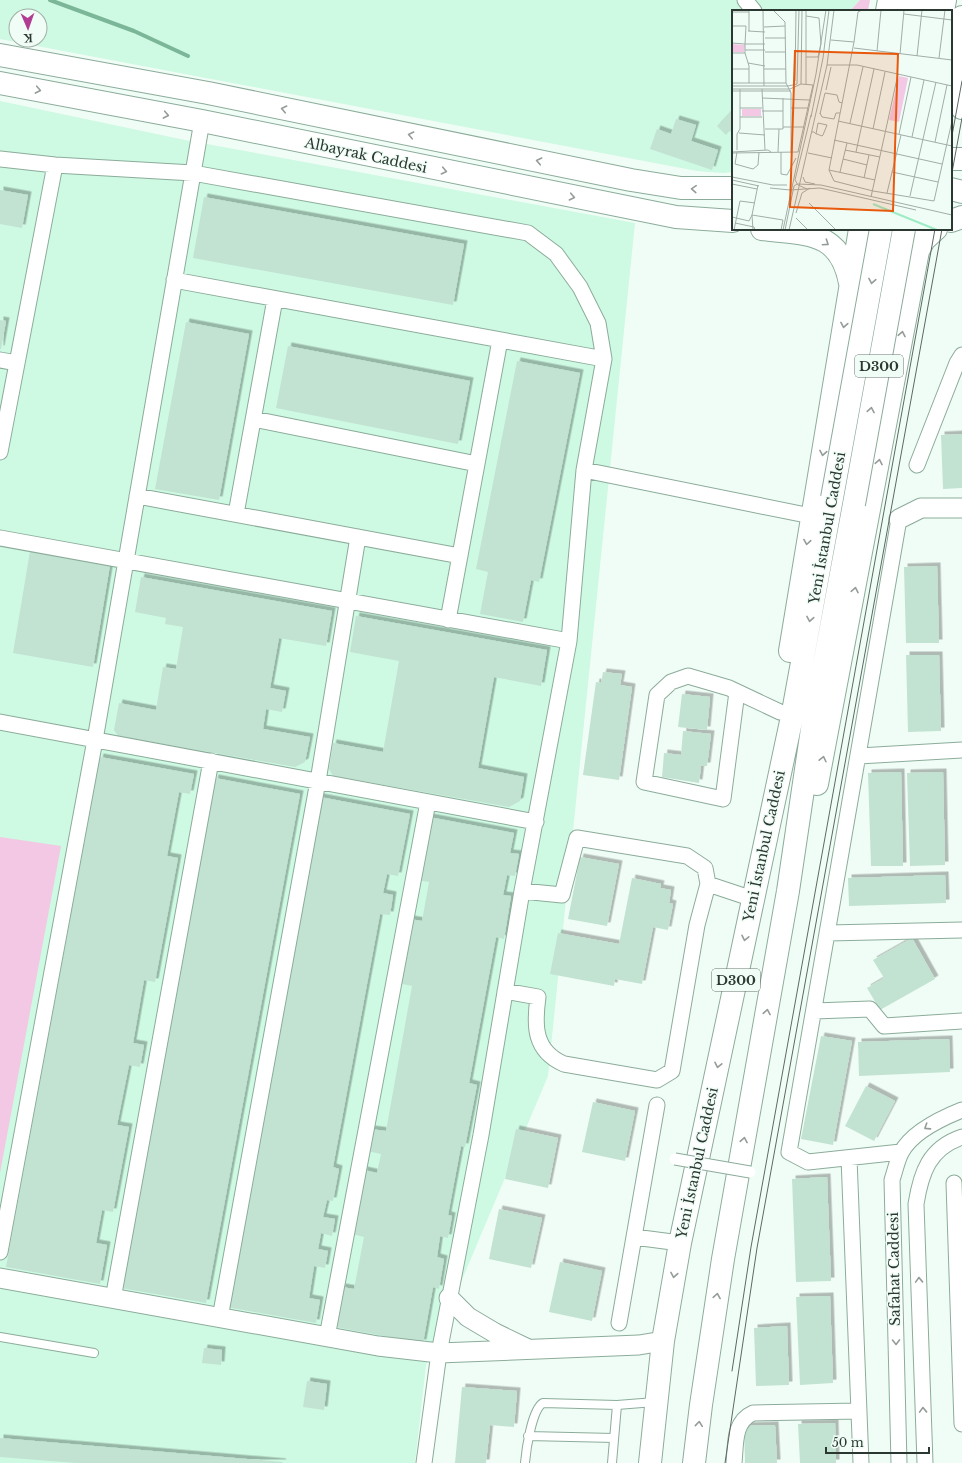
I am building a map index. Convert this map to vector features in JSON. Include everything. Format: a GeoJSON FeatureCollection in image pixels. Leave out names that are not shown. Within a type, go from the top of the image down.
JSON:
{"type":"FeatureCollection","features":[{"type":"Feature","properties":{"kind":"main road"},"geometry":{"type":"LineString","coordinates":[[887,10],[889,0]]}},
{"type":"Feature","properties":{"kind":"main road"},"geometry":{"type":"LineString","coordinates":[[904,10],[906,0]]}},
{"type":"Feature","properties":{"kind":"main road"},"geometry":{"type":"LineString","coordinates":[[921,10],[923,0]]}},
{"type":"Feature","properties":{"kind":"main road"},"geometry":{"type":"LineString","coordinates":[[943,10],[945,0]]}},
{"type":"Feature","properties":{"kind":"main road"},"geometry":{"type":"LineString","coordinates":[[952,74],[962,17]]}},
{"type":"Feature","properties":{"kind":"main road"},"geometry":{"type":"LineString","coordinates":[[0,55],[208,93],[631,180],[681,188],[732,188]]}},
{"type":"Feature","properties":{"kind":"main road","name":"Albayrak Caddesi"},"geometry":{"type":"LineString","coordinates":[[0,83],[202,121],[676,217],[732,221]]}},
{"type":"Feature","properties":{"kind":"main road"},"geometry":{"type":"LineString","coordinates":[[952,84],[954,93],[962,108]]}},
{"type":"Feature","properties":{"kind":"main road"},"geometry":{"type":"LineString","coordinates":[[952,189],[962,192]]}},
{"type":"Feature","properties":{"kind":"main road"},"geometry":{"type":"LineString","coordinates":[[952,212],[962,210]]}},
{"type":"Feature","properties":{"kind":"main road"},"geometry":{"type":"LineString","coordinates":[[952,221],[962,217]]}},
{"type":"Feature","properties":{"kind":"main road"},"geometry":{"type":"LineString","coordinates":[[773,230],[805,233],[824,240],[839,253],[848,274],[851,286]]}},
{"type":"Feature","properties":{"kind":"main road"},"geometry":{"type":"LineString","coordinates":[[775,797],[774,766],[780,712],[811,516],[860,230]]}},
{"type":"Feature","properties":{"kind":"main road","name":"Yeni İstanbul Caddesi"},"geometry":{"type":"LineString","coordinates":[[650,1463],[655,1402],[663,1341],[680,1243],[775,797],[806,642],[881,230]]}},
{"type":"Feature","properties":{"kind":"main road","name":"Yeni İstanbul Caddesi"},"geometry":{"type":"LineString","coordinates":[[694,1463],[701,1404],[723,1259],[788,892],[812,729],[904,230]]}},
{"type":"Feature","properties":{"kind":"main road"},"geometry":{"type":"LineString","coordinates":[[788,892],[825,748],[918,251],[917,240],[912,230]]}},
{"type":"Feature","properties":{"kind":"main road"},"geometry":{"type":"LineString","coordinates":[[918,251],[924,240],[935,230]]}},
{"type":"Feature","properties":{"kind":"main road"},"geometry":{"type":"LineString","coordinates":[[851,286],[861,264],[867,258],[873,255],[888,254],[899,260],[904,266],[910,295]]}},
{"type":"Feature","properties":{"kind":"street"},"geometry":{"type":"LineString","coordinates":[[744,0],[753,10]]}},
{"type":"Feature","properties":{"kind":"street"},"geometry":{"type":"LineString","coordinates":[[0,1252],[95,740],[202,121]]}},
{"type":"Feature","properties":{"kind":"street"},"geometry":{"type":"LineString","coordinates":[[0,159],[55,165],[193,173],[528,234],[556,254],[580,287],[598,323],[604,359],[584,470],[569,641],[504,991],[481,1135],[439,1353],[424,1463]]}},
{"type":"Feature","properties":{"kind":"street"},"geometry":{"type":"LineString","coordinates":[[0,452],[55,165]]}},
{"type":"Feature","properties":{"kind":"street"},"geometry":{"type":"LineString","coordinates":[[174,280],[604,359]]}},
{"type":"Feature","properties":{"kind":"street"},"geometry":{"type":"LineString","coordinates":[[236,514],[275,299]]}},
{"type":"Feature","properties":{"kind":"street"},"geometry":{"type":"LineString","coordinates":[[448,620],[500,340]]}},
{"type":"Feature","properties":{"kind":"street"},"geometry":{"type":"LineString","coordinates":[[917,465],[957,363],[962,355]]}},
{"type":"Feature","properties":{"kind":"street"},"geometry":{"type":"LineString","coordinates":[[0,360],[17,363]]}},
{"type":"Feature","properties":{"kind":"street"},"geometry":{"type":"LineString","coordinates":[[254,419],[477,464]]}},
{"type":"Feature","properties":{"kind":"street"},"geometry":{"type":"LineString","coordinates":[[584,470],[811,516]]}},
{"type":"Feature","properties":{"kind":"street"},"geometry":{"type":"LineString","coordinates":[[137,496],[460,556]]}},
{"type":"Feature","properties":{"kind":"street"},"geometry":{"type":"LineString","coordinates":[[901,1152],[808,1162],[789,1152],[899,519],[922,508],[962,508]]}},
{"type":"Feature","properties":{"kind":"street"},"geometry":{"type":"LineString","coordinates":[[220,1318],[318,781],[358,537]]}},
{"type":"Feature","properties":{"kind":"street"},"geometry":{"type":"LineString","coordinates":[[0,538],[569,641]]}},
{"type":"Feature","properties":{"kind":"street"},"geometry":{"type":"LineString","coordinates":[[737,692],[723,799],[644,782],[657,695],[670,682],[688,676],[737,692],[780,712]]}},
{"type":"Feature","properties":{"kind":"street"},"geometry":{"type":"LineString","coordinates":[[0,722],[536,822]]}},
{"type":"Feature","properties":{"kind":"street"},"geometry":{"type":"LineString","coordinates":[[859,756],[962,750]]}},
{"type":"Feature","properties":{"kind":"street"},"geometry":{"type":"LineString","coordinates":[[114,1298],[211,761]]}},
{"type":"Feature","properties":{"kind":"street"},"geometry":{"type":"LineString","coordinates":[[327,1337],[428,802]]}},
{"type":"Feature","properties":{"kind":"street"},"geometry":{"type":"LineString","coordinates":[[504,991],[538,997],[535,1017],[537,1036],[542,1048],[553,1059],[564,1064],[657,1080],[666,1076],[672,1071],[698,925],[708,884],[705,868],[687,856],[577,838],[562,895],[522,891]]}},
{"type":"Feature","properties":{"kind":"street"},"geometry":{"type":"LineString","coordinates":[[708,884],[753,899]]}},
{"type":"Feature","properties":{"kind":"street"},"geometry":{"type":"LineString","coordinates":[[828,933],[962,930]]}},
{"type":"Feature","properties":{"kind":"street"},"geometry":{"type":"LineString","coordinates":[[814,1011],[870,1009],[884,1026],[962,1022]]}},
{"type":"Feature","properties":{"kind":"street"},"geometry":{"type":"LineString","coordinates":[[619,1322],[657,1105]]}},
{"type":"Feature","properties":{"kind":"street","name":"Safahat Caddesi"},"geometry":{"type":"LineString","coordinates":[[899,1463],[892,1180],[901,1152],[919,1132],[940,1119],[962,1110]]}},
{"type":"Feature","properties":{"kind":"street","name":"Safahat Caddesi"},"geometry":{"type":"LineString","coordinates":[[925,1463],[916,1204],[920,1179],[931,1157],[953,1140],[962,1137]]}},
{"type":"Feature","properties":{"kind":"street"},"geometry":{"type":"LineString","coordinates":[[849,1158],[861,1463]]}},
{"type":"Feature","properties":{"kind":"street"},"geometry":{"type":"LineString","coordinates":[[675,1159],[750,1172]]}},
{"type":"Feature","properties":{"kind":"street"},"geometry":{"type":"LineString","coordinates":[[954,1182],[962,1424]]}},
{"type":"Feature","properties":{"kind":"street"},"geometry":{"type":"LineString","coordinates":[[634,1237],[680,1243]]}},
{"type":"Feature","properties":{"kind":"street"},"geometry":{"type":"LineString","coordinates":[[0,1278],[378,1346],[439,1353],[639,1345],[663,1341]]}},
{"type":"Feature","properties":{"kind":"street"},"geometry":{"type":"LineString","coordinates":[[450,1298],[468,1317],[495,1334],[529,1349]]}},
{"type":"Feature","properties":{"kind":"street"},"geometry":{"type":"LineString","coordinates":[[734,1463],[740,1422],[745,1416],[752,1413],[859,1411]]}},
{"type":"Feature","properties":{"kind":"lane"},"geometry":{"type":"LineString","coordinates":[[0,1337],[94,1352]]}},
{"type":"Feature","properties":{"kind":"lane"},"geometry":{"type":"LineString","coordinates":[[524,1463],[528,1436],[539,1407],[543,1403],[617,1405],[655,1402]]}},
{"type":"Feature","properties":{"kind":"lane"},"geometry":{"type":"LineString","coordinates":[[612,1463],[617,1405]]}},
{"type":"Feature","properties":{"kind":"lane"},"geometry":{"type":"LineString","coordinates":[[528,1436],[614,1438]]}},
{"type":"Feature","properties":{"kind":"shaded area"},"geometry":{"type":"Polygon","coordinates":[[[0,0],[860,0],[851,10],[732,10],[732,172],[697,171],[48,48],[48,8],[8,8],[8,41],[0,39],[0,0]]]}},
{"type":"Feature","properties":{"kind":"shaded area"},"geometry":{"type":"Polygon","coordinates":[[[860,0],[870,0],[868,10],[851,10],[860,0]]]}},
{"type":"Feature","properties":{"kind":"shaded area"},"geometry":{"type":"Polygon","coordinates":[[[0,101],[185,140],[635,223],[548,1076],[426,1365],[415,1463],[0,1463],[0,101]]]}},
{"type":"Feature","properties":{"kind":"shaded area"},"geometry":{"type":"Polygon","coordinates":[[[0,837],[61,846],[0,1173],[0,837]]]}},
{"type":"Feature","properties":{"kind":"building"},"geometry":{"type":"Polygon","coordinates":[[[732,110],[732,128],[726,135],[717,126],[732,110]]]}},
{"type":"Feature","properties":{"kind":"building"},"geometry":{"type":"Polygon","coordinates":[[[676,119],[696,125],[691,141],[718,150],[712,170],[650,149],[657,129],[671,134],[676,119]]]}},
{"type":"Feature","properties":{"kind":"building"},"geometry":{"type":"Polygon","coordinates":[[[0,190],[28,195],[22,228],[0,224],[0,190]]]}},
{"type":"Feature","properties":{"kind":"building"},"geometry":{"type":"Polygon","coordinates":[[[204,197],[464,244],[453,305],[193,258],[204,197]]]}},
{"type":"Feature","properties":{"kind":"building"},"geometry":{"type":"Polygon","coordinates":[[[0,320],[6,321],[1,349],[0,349],[0,320]]]}},
{"type":"Feature","properties":{"kind":"building"},"geometry":{"type":"Polygon","coordinates":[[[186,322],[249,334],[219,500],[155,489],[186,322]]]}},
{"type":"Feature","properties":{"kind":"building"},"geometry":{"type":"Polygon","coordinates":[[[288,346],[470,381],[458,444],[276,408],[288,346]]]}},
{"type":"Feature","properties":{"kind":"building"},"geometry":{"type":"Polygon","coordinates":[[[517,361],[580,373],[539,582],[531,580],[523,622],[480,614],[488,572],[476,569],[517,361]]]}},
{"type":"Feature","properties":{"kind":"building"},"geometry":{"type":"Polygon","coordinates":[[[962,434],[962,488],[943,489],[941,435],[962,434]]]}},
{"type":"Feature","properties":{"kind":"building"},"geometry":{"type":"Polygon","coordinates":[[[30,551],[110,565],[93,667],[13,653],[30,551]]]}},
{"type":"Feature","properties":{"kind":"building"},"geometry":{"type":"Polygon","coordinates":[[[937,566],[939,643],[906,643],[904,567],[937,566]]]}},
{"type":"Feature","properties":{"kind":"building"},"geometry":{"type":"Polygon","coordinates":[[[141,577],[332,611],[326,646],[279,638],[270,688],[286,691],[282,712],[266,709],[263,729],[310,737],[305,762],[295,767],[118,736],[114,730],[119,703],[156,710],[163,667],[176,669],[183,627],[165,624],[166,618],[135,612],[141,577]]]}},
{"type":"Feature","properties":{"kind":"building"},"geometry":{"type":"Polygon","coordinates":[[[356,616],[547,650],[541,686],[494,677],[478,768],[524,777],[520,801],[509,807],[333,776],[329,769],[333,743],[383,752],[399,661],[350,652],[356,616]]]}},
{"type":"Feature","properties":{"kind":"building"},"geometry":{"type":"Polygon","coordinates":[[[906,655],[939,655],[941,731],[908,732],[906,655]]]}},
{"type":"Feature","properties":{"kind":"building"},"geometry":{"type":"Polygon","coordinates":[[[603,672],[622,674],[620,685],[632,687],[619,780],[583,775],[596,682],[601,683],[603,672]]]}},
{"type":"Feature","properties":{"kind":"building"},"geometry":{"type":"Polygon","coordinates":[[[682,694],[710,697],[707,730],[678,727],[682,694]]]}},
{"type":"Feature","properties":{"kind":"building"},"geometry":{"type":"Polygon","coordinates":[[[683,731],[711,734],[707,766],[701,766],[699,783],[662,777],[664,753],[681,755],[683,731]]]}},
{"type":"Feature","properties":{"kind":"building"},"geometry":{"type":"Polygon","coordinates":[[[100,757],[194,774],[190,794],[179,792],[167,856],[178,858],[155,982],[144,980],[133,1043],[144,1045],[140,1067],[129,1065],[117,1125],[129,1127],[113,1212],[102,1210],[96,1243],[107,1245],[100,1284],[6,1267],[100,757]]]}},
{"type":"Feature","properties":{"kind":"building"},"geometry":{"type":"Polygon","coordinates":[[[901,772],[903,866],[871,866],[868,773],[901,772]]]}},
{"type":"Feature","properties":{"kind":"building"},"geometry":{"type":"Polygon","coordinates":[[[943,772],[945,865],[910,866],[907,773],[943,772]]]}},
{"type":"Feature","properties":{"kind":"building"},"geometry":{"type":"Polygon","coordinates":[[[215,778],[300,794],[206,1303],[121,1288],[215,778]]]}},
{"type":"Feature","properties":{"kind":"building"},"geometry":{"type":"Polygon","coordinates":[[[320,797],[410,814],[398,876],[387,874],[383,893],[393,895],[390,915],[380,914],[333,1167],[339,1169],[333,1201],[327,1200],[323,1217],[335,1219],[332,1236],[321,1233],[318,1249],[328,1251],[325,1268],[314,1266],[309,1298],[320,1300],[316,1323],[226,1307],[320,797]]]}},
{"type":"Feature","properties":{"kind":"building"},"geometry":{"type":"Polygon","coordinates":[[[429,817],[514,833],[510,853],[519,854],[515,876],[507,875],[503,895],[511,896],[504,939],[496,937],[469,1083],[477,1085],[465,1147],[461,1146],[448,1215],[452,1216],[448,1238],[440,1236],[437,1257],[444,1259],[439,1289],[433,1287],[423,1343],[335,1327],[342,1287],[354,1289],[364,1237],[352,1234],[364,1170],[377,1173],[381,1154],[367,1151],[371,1129],[386,1131],[412,986],[398,983],[410,919],[422,921],[429,882],[417,880],[429,817]]]}},
{"type":"Feature","properties":{"kind":"building"},"geometry":{"type":"Polygon","coordinates":[[[580,857],[619,864],[607,926],[568,919],[580,857]]]}},
{"type":"Feature","properties":{"kind":"building"},"geometry":{"type":"Polygon","coordinates":[[[945,875],[946,903],[849,906],[848,878],[945,875]]]}},
{"type":"Feature","properties":{"kind":"building"},"geometry":{"type":"Polygon","coordinates":[[[632,878],[661,884],[660,888],[671,890],[669,903],[673,904],[668,930],[653,927],[642,984],[615,979],[614,986],[550,974],[558,933],[619,944],[632,878]]]}},
{"type":"Feature","properties":{"kind":"building"},"geometry":{"type":"Polygon","coordinates":[[[912,938],[935,979],[880,1010],[867,988],[884,978],[873,960],[912,938]]]}},
{"type":"Feature","properties":{"kind":"building"},"geometry":{"type":"Polygon","coordinates":[[[821,1036],[852,1041],[833,1145],[801,1139],[821,1036]]]}},
{"type":"Feature","properties":{"kind":"building"},"geometry":{"type":"Polygon","coordinates":[[[949,1039],[950,1072],[859,1076],[858,1042],[949,1039]]]}},
{"type":"Feature","properties":{"kind":"building"},"geometry":{"type":"Polygon","coordinates":[[[866,1086],[895,1101],[874,1141],[845,1126],[866,1086]]]}},
{"type":"Feature","properties":{"kind":"building"},"geometry":{"type":"Polygon","coordinates":[[[593,1102],[635,1111],[625,1161],[582,1152],[593,1102]]]}},
{"type":"Feature","properties":{"kind":"building"},"geometry":{"type":"Polygon","coordinates":[[[516,1129],[558,1138],[548,1188],[505,1179],[516,1129]]]}},
{"type":"Feature","properties":{"kind":"building"},"geometry":{"type":"Polygon","coordinates":[[[827,1177],[831,1281],[796,1282],[792,1179],[827,1177]]]}},
{"type":"Feature","properties":{"kind":"building"},"geometry":{"type":"Polygon","coordinates":[[[499,1209],[542,1218],[531,1268],[489,1259],[499,1209]]]}},
{"type":"Feature","properties":{"kind":"building"},"geometry":{"type":"Polygon","coordinates":[[[560,1262],[602,1271],[592,1321],[549,1312],[560,1262]]]}},
{"type":"Feature","properties":{"kind":"building"},"geometry":{"type":"Polygon","coordinates":[[[830,1296],[833,1383],[800,1385],[796,1297],[830,1296]]]}},
{"type":"Feature","properties":{"kind":"building"},"geometry":{"type":"Polygon","coordinates":[[[787,1326],[789,1385],[756,1386],[754,1328],[787,1326]]]}},
{"type":"Feature","properties":{"kind":"building"},"geometry":{"type":"Polygon","coordinates":[[[204,1348],[222,1350],[221,1365],[202,1363],[204,1348]]]}},
{"type":"Feature","properties":{"kind":"building"},"geometry":{"type":"Polygon","coordinates":[[[307,1381],[327,1384],[324,1410],[303,1407],[307,1381]]]}},
{"type":"Feature","properties":{"kind":"building"},"geometry":{"type":"Polygon","coordinates":[[[462,1387],[517,1391],[514,1427],[490,1425],[486,1463],[455,1463],[462,1387]]]}},
{"type":"Feature","properties":{"kind":"building"},"geometry":{"type":"Polygon","coordinates":[[[835,1423],[836,1463],[800,1463],[798,1424],[835,1423]]]}},
{"type":"Feature","properties":{"kind":"building"},"geometry":{"type":"Polygon","coordinates":[[[775,1425],[777,1463],[745,1463],[744,1426],[775,1425]]]}},
{"type":"Feature","properties":{"kind":"building"},"geometry":{"type":"Polygon","coordinates":[[[0,1438],[283,1462],[76,1463],[0,1457],[0,1438]]]}},
{"type":"Feature","properties":{"kind":"waterway"},"geometry":{"type":"LineString","coordinates":[[50,0],[134,31],[188,56]]}},
{"type":"Feature","properties":{"kind":"tram line"},"geometry":{"type":"LineString","coordinates":[[952,136],[962,81]]}},
{"type":"Feature","properties":{"kind":"tram line"},"geometry":{"type":"LineString","coordinates":[[952,173],[962,118]]}},
{"type":"Feature","properties":{"kind":"tram line"},"geometry":{"type":"LineString","coordinates":[[732,1371],[751,1247],[935,230]]}},
{"type":"Feature","properties":{"kind":"tram line"},"geometry":{"type":"LineString","coordinates":[[725,1463],[757,1248],[942,230]]}}]}
